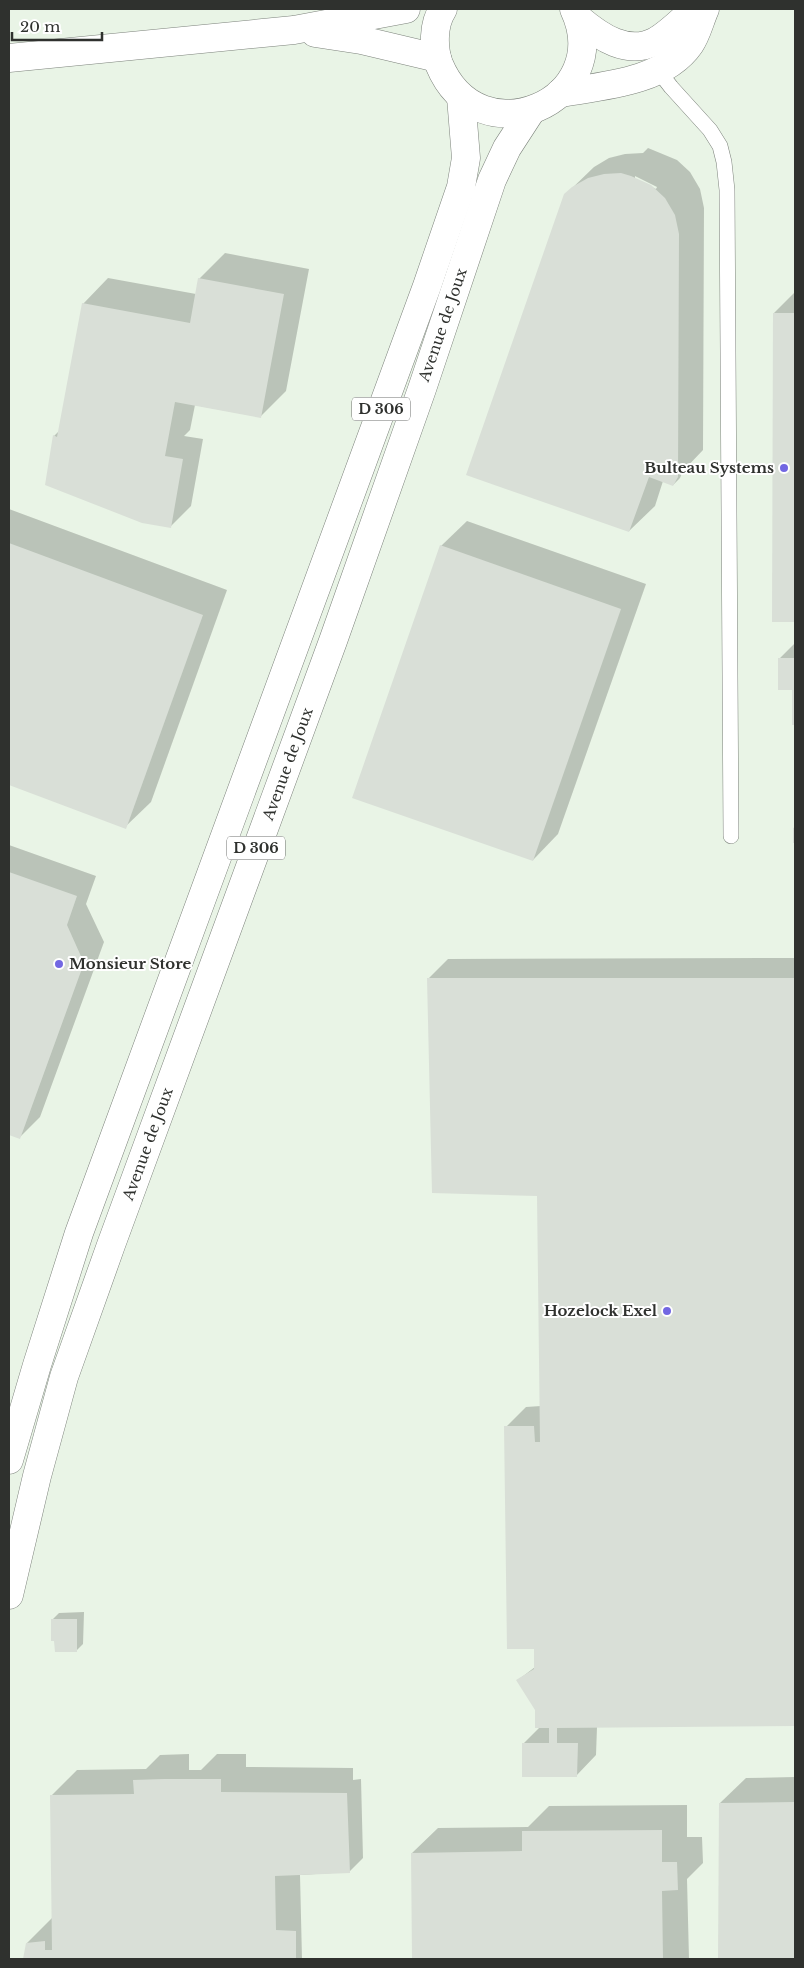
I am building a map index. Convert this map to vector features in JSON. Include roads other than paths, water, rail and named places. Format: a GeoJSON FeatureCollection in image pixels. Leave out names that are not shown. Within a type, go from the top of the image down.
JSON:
{"type":"FeatureCollection","features":[{"type":"Feature","properties":{"kind":"main road"},"geometry":{"type":"LineString","coordinates":[[9,58],[294,30],[406,9]]}},
{"type":"Feature","properties":{"kind":"main road"},"geometry":{"type":"LineString","coordinates":[[442,9],[435,36],[437,58],[446,80],[461,97],[482,109],[506,114],[531,111],[546,104],[560,93],[572,79],[579,63],[582,46],[577,14]]}},
{"type":"Feature","properties":{"kind":"main road"},"geometry":{"type":"LineString","coordinates":[[577,14],[595,33],[618,44],[632,46],[656,40],[695,9]]}},
{"type":"Feature","properties":{"kind":"main road"},"geometry":{"type":"LineString","coordinates":[[560,93],[640,78],[675,61],[690,44],[705,9]]}},
{"type":"Feature","properties":{"kind":"main road"},"geometry":{"type":"LineString","coordinates":[[294,30],[361,40],[437,58]]}},
{"type":"Feature","properties":{"kind":"main road","name":"Avenue de Joux"},"geometry":{"type":"LineString","coordinates":[[9,1460],[79,1233],[427,286],[460,187],[466,158],[461,97]]}},
{"type":"Feature","properties":{"kind":"main road","name":"Avenue de Joux"},"geometry":{"type":"LineString","coordinates":[[9,1595],[37,1476],[64,1377],[336,632],[422,389],[492,180],[506,148],[531,111]]}},
{"type":"Feature","properties":{"kind":"lane"},"geometry":{"type":"LineString","coordinates":[[640,45],[657,70],[710,130],[720,146],[724,162],[727,190],[731,836]]}},
{"type":"Feature","properties":{"kind":"place","name":"Bulteau Systems"},"geometry":{"type":"Point","coordinates":[784,468]}},
{"type":"Feature","properties":{"kind":"place","name":"Monsieur Store"},"geometry":{"type":"Point","coordinates":[59,964]}},
{"type":"Feature","properties":{"kind":"place","name":"Hozelock Exel"},"geometry":{"type":"Point","coordinates":[667,1311]}}]}
